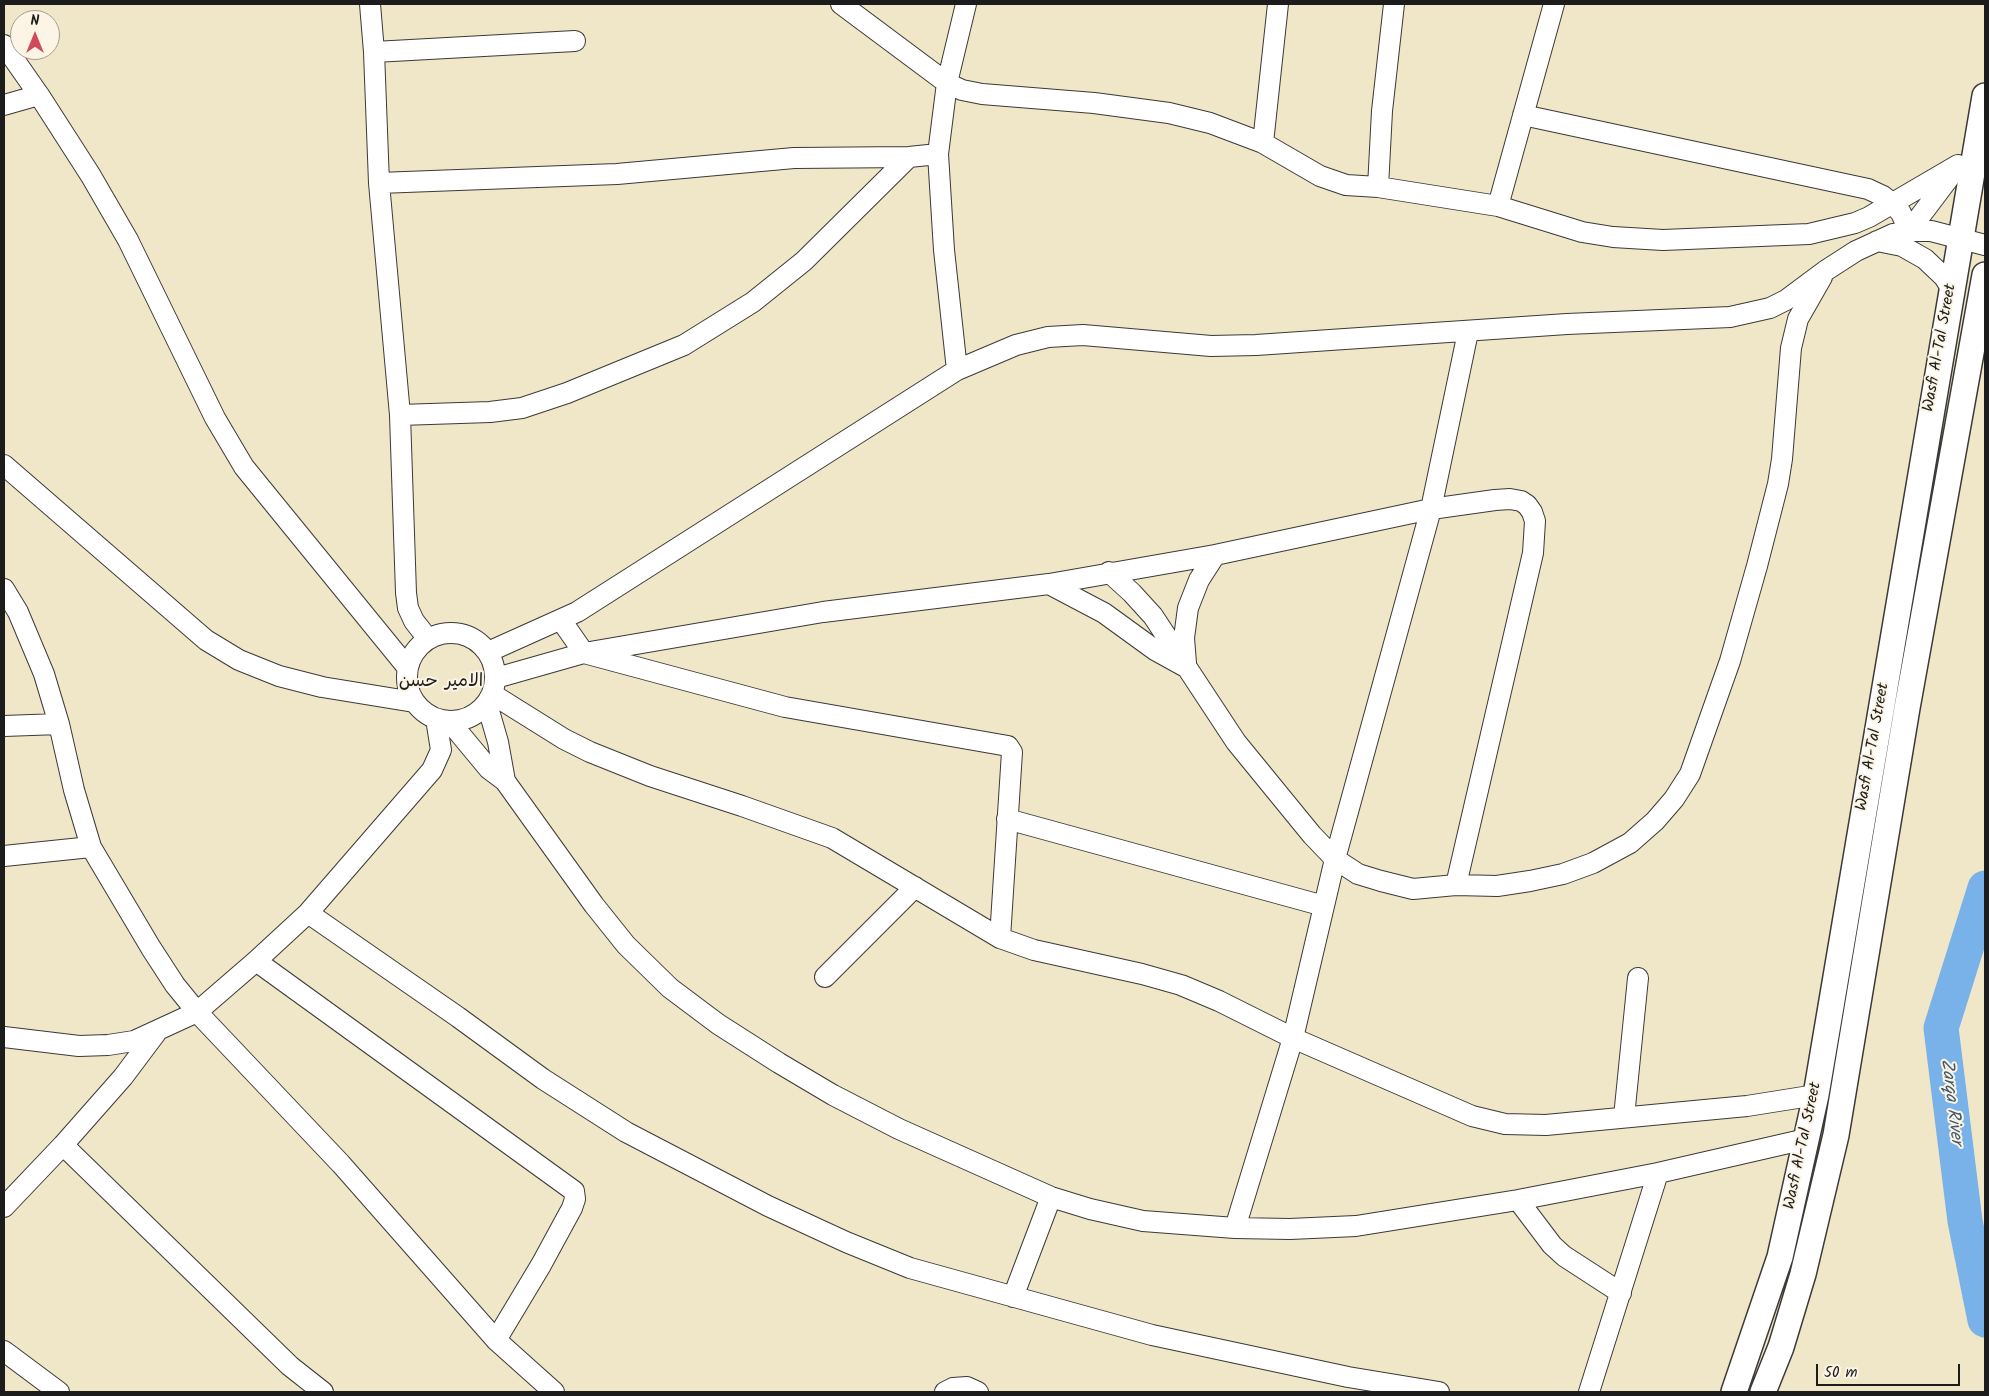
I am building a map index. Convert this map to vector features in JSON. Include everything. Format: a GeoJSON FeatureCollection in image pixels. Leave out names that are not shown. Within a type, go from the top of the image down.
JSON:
{"type":"FeatureCollection","features":[{"type":"Feature","properties":{"kind":"main road","name":"Wasfi Al-Tal Street"},"geometry":{"type":"LineString","coordinates":[[1734,1392],[1780,1257],[1816,1095],[1985,96]]}},
{"type":"Feature","properties":{"kind":"main road","name":"Wasfi Al-Tal Street"},"geometry":{"type":"LineString","coordinates":[[1763,1392],[1781,1348],[1803,1274],[1836,1135],[1907,708],[1985,275]]}},
{"type":"Feature","properties":{"kind":"street"},"geometry":{"type":"LineString","coordinates":[[370,4],[374,52],[379,183],[400,415],[406,593],[408,608],[414,621],[428,639]]}},
{"type":"Feature","properties":{"kind":"street"},"geometry":{"type":"LineString","coordinates":[[841,4],[946,84],[962,90],[982,94],[1094,103],[1169,113],[1210,123],[1263,143],[1320,176],[1346,185],[1378,187],[1498,206],[1582,232],[1613,237],[1663,240],[1809,234],[1855,223],[1893,204],[1958,165]]}},
{"type":"Feature","properties":{"kind":"street"},"geometry":{"type":"LineString","coordinates":[[957,370],[944,250],[938,154],[946,84],[966,4]]}},
{"type":"Feature","properties":{"kind":"street"},"geometry":{"type":"LineString","coordinates":[[1263,143],[1278,4]]}},
{"type":"Feature","properties":{"kind":"street"},"geometry":{"type":"LineString","coordinates":[[1378,187],[1382,111],[1394,4]]}},
{"type":"Feature","properties":{"kind":"street"},"geometry":{"type":"LineString","coordinates":[[1498,206],[1554,4]]}},
{"type":"Feature","properties":{"kind":"street"},"geometry":{"type":"LineString","coordinates":[[374,52],[576,41]]}},
{"type":"Feature","properties":{"kind":"street"},"geometry":{"type":"LineString","coordinates":[[4,45],[91,176],[128,240],[215,418],[244,467],[407,667]]}},
{"type":"Feature","properties":{"kind":"street"},"geometry":{"type":"LineString","coordinates":[[4,105],[39,95]]}},
{"type":"Feature","properties":{"kind":"street"},"geometry":{"type":"LineString","coordinates":[[1523,115],[1868,189],[1883,196],[1893,204],[1901,213],[1909,231]]}},
{"type":"Feature","properties":{"kind":"street"},"geometry":{"type":"LineString","coordinates":[[1909,231],[1939,193],[1980,127]]}},
{"type":"Feature","properties":{"kind":"street"},"geometry":{"type":"LineString","coordinates":[[379,183],[617,174],[794,158],[909,157],[938,154]]}},
{"type":"Feature","properties":{"kind":"street"},"geometry":{"type":"LineString","coordinates":[[400,415],[490,412],[522,408],[576,389],[684,345],[753,302],[804,261],[909,157]]}},
{"type":"Feature","properties":{"kind":"street"},"geometry":{"type":"LineString","coordinates":[[488,652],[561,620],[957,370],[1016,345],[1048,337],[1083,335],[1211,346],[1256,345],[1584,323],[1730,317],[1770,308],[1786,300],[1856,251],[1893,234],[1909,231],[1931,231],[1985,245]]}},
{"type":"Feature","properties":{"kind":"street"},"geometry":{"type":"LineString","coordinates":[[1877,241],[1902,246],[1925,259],[1944,277],[1951,288]]}},
{"type":"Feature","properties":{"kind":"street"},"geometry":{"type":"LineString","coordinates":[[1109,572],[1153,616],[1236,742],[1312,835],[1335,859],[1358,874],[1381,882],[1413,889],[1456,885],[1497,886],[1563,874],[1592,863],[1630,842],[1655,821],[1674,799],[1690,774],[1730,661],[1758,566],[1778,484],[1782,459],[1791,348],[1798,319],[1825,271]]}},
{"type":"Feature","properties":{"kind":"street"},"geometry":{"type":"LineString","coordinates":[[1234,1228],[1292,1038],[1335,859],[1430,508],[1468,332]]}},
{"type":"Feature","properties":{"kind":"street"},"geometry":{"type":"LineString","coordinates":[[4,465],[206,640],[239,660],[279,676],[322,687],[414,702]]}},
{"type":"Feature","properties":{"kind":"street"},"geometry":{"type":"LineString","coordinates":[[505,782],[492,692],[494,664],[488,652],[479,642],[467,635],[453,632],[439,634],[428,639],[418,646],[411,656],[407,667],[407,685],[414,702],[423,712],[443,720],[464,720],[476,714],[492,692],[584,653],[823,612],[1049,584],[1215,555],[1430,508],[1510,499],[1521,501],[1532,512],[1534,521],[1533,553],[1526,590],[1456,885]]}},
{"type":"Feature","properties":{"kind":"street"},"geometry":{"type":"LineString","coordinates":[[1186,667],[1184,638],[1188,608],[1199,580],[1215,555]]}},
{"type":"Feature","properties":{"kind":"street"},"geometry":{"type":"LineString","coordinates":[[1049,584],[1104,613],[1155,650],[1186,667]]}},
{"type":"Feature","properties":{"kind":"street"},"geometry":{"type":"LineString","coordinates":[[4,589],[18,612],[40,665],[59,724],[74,790],[91,847],[175,985],[197,1012],[340,1164],[496,1340],[554,1392]]}},
{"type":"Feature","properties":{"kind":"street"},"geometry":{"type":"LineString","coordinates":[[561,620],[584,653],[785,707],[1003,744],[1011,748],[1000,938]]}},
{"type":"Feature","properties":{"kind":"street"},"geometry":{"type":"LineString","coordinates":[[492,692],[564,739],[590,752],[650,776],[832,838],[1000,938],[1034,950],[1182,985],[1219,1001],[1292,1038],[1472,1116],[1491,1122],[1546,1125],[1747,1106],[1816,1095]]}},
{"type":"Feature","properties":{"kind":"street"},"geometry":{"type":"LineString","coordinates":[[443,720],[489,769],[505,782],[594,905],[626,945],[670,988],[718,1024],[833,1095],[900,1130],[1051,1197],[1090,1209],[1143,1221],[1234,1228],[1290,1229],[1356,1226],[1518,1200],[1658,1173],[1806,1139]]}},
{"type":"Feature","properties":{"kind":"street"},"geometry":{"type":"LineString","coordinates":[[4,1037],[79,1046],[108,1045],[134,1041],[197,1012],[308,913],[432,770],[441,750],[443,720]]}},
{"type":"Feature","properties":{"kind":"street"},"geometry":{"type":"LineString","coordinates":[[4,726],[59,724]]}},
{"type":"Feature","properties":{"kind":"street"},"geometry":{"type":"LineString","coordinates":[[1007,820],[1324,906]]}},
{"type":"Feature","properties":{"kind":"street"},"geometry":{"type":"LineString","coordinates":[[4,856],[91,847]]}},
{"type":"Feature","properties":{"kind":"street"},"geometry":{"type":"LineString","coordinates":[[825,977],[915,887]]}},
{"type":"Feature","properties":{"kind":"street"},"geometry":{"type":"LineString","coordinates":[[308,913],[458,1017],[543,1079],[626,1132],[768,1206],[846,1242],[910,1268],[1152,1335],[1348,1378],[1439,1392]]}},
{"type":"Feature","properties":{"kind":"street"},"geometry":{"type":"LineString","coordinates":[[256,961],[574,1191],[575,1200],[572,1208],[541,1265],[496,1340]]}},
{"type":"Feature","properties":{"kind":"street"},"geometry":{"type":"LineString","coordinates":[[1624,1117],[1638,978]]}},
{"type":"Feature","properties":{"kind":"street"},"geometry":{"type":"LineString","coordinates":[[4,1207],[63,1145],[123,1077],[157,1030]]}},
{"type":"Feature","properties":{"kind":"street"},"geometry":{"type":"LineString","coordinates":[[63,1145],[283,1359],[323,1392]]}},
{"type":"Feature","properties":{"kind":"street"},"geometry":{"type":"LineString","coordinates":[[1590,1392],[1658,1173]]}},
{"type":"Feature","properties":{"kind":"street"},"geometry":{"type":"LineString","coordinates":[[1013,1297],[1051,1197]]}},
{"type":"Feature","properties":{"kind":"street"},"geometry":{"type":"LineString","coordinates":[[1518,1200],[1552,1244],[1564,1256],[1621,1293]]}},
{"type":"Feature","properties":{"kind":"street"},"geometry":{"type":"LineString","coordinates":[[4,1352],[59,1392]]}},
{"type":"Feature","properties":{"kind":"street"},"geometry":{"type":"LineString","coordinates":[[945,1392],[953,1388],[967,1387],[978,1392]]}},
{"type":"Feature","properties":{"kind":"waterway","name":"Zarqa River"},"geometry":{"type":"LineString","coordinates":[[1985,888],[1941,1028],[1965,1221],[1985,1320]]}},
{"type":"Feature","properties":{"kind":"district","name":"الامير حسن"},"geometry":{"type":"Point","coordinates":[441,683]}}]}
